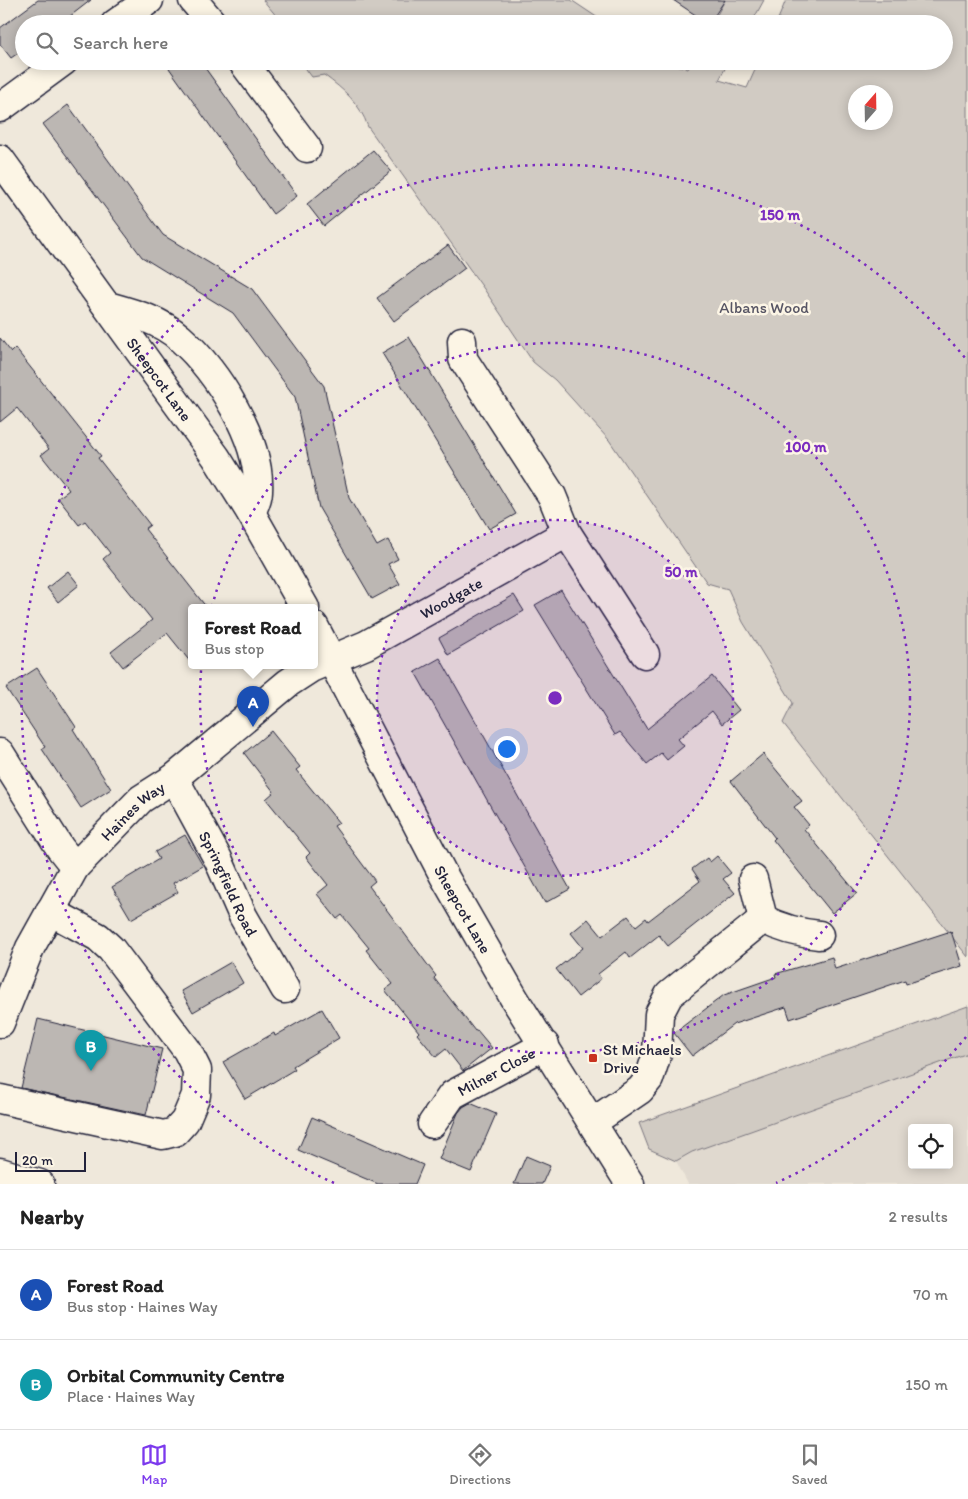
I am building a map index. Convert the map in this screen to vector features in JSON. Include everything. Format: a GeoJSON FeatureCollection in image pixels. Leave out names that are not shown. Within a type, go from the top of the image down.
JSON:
{"type":"FeatureCollection","features":[{"type":"Feature","properties":{"kind":"main road"},"geometry":{"type":"LineString","coordinates":[[128,15],[149,0]]}},
{"type":"Feature","properties":{"kind":"main road"},"geometry":{"type":"LineString","coordinates":[[193,0],[206,15]]}},
{"type":"Feature","properties":{"kind":"main road"},"geometry":{"type":"LineString","coordinates":[[0,108],[52,70]]}},
{"type":"Feature","properties":{"kind":"main road"},"geometry":{"type":"LineString","coordinates":[[249,70],[307,148]]}},
{"type":"Feature","properties":{"kind":"main road","name":"Sheepcot Lane"},"geometry":{"type":"LineString","coordinates":[[0,160],[216,457],[251,513],[303,604]]}},
{"type":"Feature","properties":{"kind":"main road"},"geometry":{"type":"LineString","coordinates":[[108,306],[146,317],[180,338],[220,385],[236,409],[257,466],[258,494],[251,513]]}},
{"type":"Feature","properties":{"kind":"main road"},"geometry":{"type":"LineString","coordinates":[[462,341],[463,359],[552,496],[567,533],[645,654]]}},
{"type":"Feature","properties":{"kind":"main road","name":"Woodgate"},"geometry":{"type":"LineString","coordinates":[[332,657],[366,645],[567,533]]}},
{"type":"Feature","properties":{"kind":"main road","name":"Sheepcot Lane"},"geometry":{"type":"LineString","coordinates":[[318,633],[444,876],[514,998],[630,1184]]}},
{"type":"Feature","properties":{"kind":"main road","name":"Haines Way"},"geometry":{"type":"LineString","coordinates":[[318,665],[332,657]]}},
{"type":"Feature","properties":{"kind":"main road","name":"Haines Way"},"geometry":{"type":"LineString","coordinates":[[0,1023],[30,948],[75,867],[141,799],[174,778],[288,683],[312,669]]}},
{"type":"Feature","properties":{"kind":"main road"},"geometry":{"type":"LineString","coordinates":[[0,753],[60,848],[75,867]]}},
{"type":"Feature","properties":{"kind":"main road","name":"Springfield Road"},"geometry":{"type":"LineString","coordinates":[[174,778],[218,859],[243,916],[286,989]]}},
{"type":"Feature","properties":{"kind":"main road"},"geometry":{"type":"LineString","coordinates":[[753,879],[763,919],[780,928],[798,934],[819,935]]}},
{"type":"Feature","properties":{"kind":"main road"},"geometry":{"type":"LineString","coordinates":[[0,1098],[163,1135],[175,1132],[184,1121],[196,1095],[198,1070],[187,1050],[111,949],[98,937],[50,911]]}},
{"type":"Feature","properties":{"kind":"main road"},"geometry":{"type":"LineString","coordinates":[[593,1122],[640,1090],[649,1079],[657,1054],[659,1014],[670,995],[763,919]]}},
{"type":"Feature","properties":{"kind":"main road","name":"Milner Close"},"geometry":{"type":"LineString","coordinates":[[432,1124],[452,1095],[544,1045]]}},
{"type":"Feature","properties":{"kind":"main road"},"geometry":{"type":"LineString","coordinates":[[0,1172],[40,1184]]}},
{"type":"Feature","properties":{"kind":"shaded area"},"geometry":{"type":"Polygon","coordinates":[[[968,1053],[968,1184],[688,1184],[676,1161],[692,1152],[968,1053]]]}},
{"type":"Feature","properties":{"kind":"green space"},"geometry":{"type":"Polygon","coordinates":[[[263,0],[571,0],[594,15],[276,15],[263,0]]]}},
{"type":"Feature","properties":{"kind":"green space"},"geometry":{"type":"Polygon","coordinates":[[[725,0],[764,0],[756,15],[717,15],[725,0]]]}},
{"type":"Feature","properties":{"kind":"green space","name":"Albans Wood"},"geometry":{"type":"Polygon","coordinates":[[[786,0],[968,0],[968,957],[783,723],[793,703],[743,622],[728,589],[707,583],[609,440],[555,380],[533,362],[484,289],[368,127],[365,118],[356,104],[345,92],[324,75],[312,77],[307,70],[724,70],[719,80],[747,88],[755,70],[953,70],[953,15],[780,15],[786,0]]]}},
{"type":"Feature","properties":{"kind":"green space"},"geometry":{"type":"Polygon","coordinates":[[[968,1006],[968,1053],[692,1152],[676,1161],[649,1149],[639,1123],[968,1006]]]}},
{"type":"Feature","properties":{"kind":"building"},"geometry":{"type":"Polygon","coordinates":[[[38,0],[91,0],[72,15],[18,15],[38,0]]]}},
{"type":"Feature","properties":{"kind":"building"},"geometry":{"type":"Polygon","coordinates":[[[673,0],[725,0],[715,15],[696,15],[673,0]]]}},
{"type":"Feature","properties":{"kind":"building"},"geometry":{"type":"Polygon","coordinates":[[[15,17],[15,55],[11,58],[0,44],[0,28],[15,17]]]}},
{"type":"Feature","properties":{"kind":"building"},"geometry":{"type":"Polygon","coordinates":[[[170,70],[206,70],[297,196],[273,214],[170,70]]]}},
{"type":"Feature","properties":{"kind":"building"},"geometry":{"type":"Polygon","coordinates":[[[68,105],[163,235],[252,289],[324,386],[349,498],[377,546],[388,540],[398,559],[388,564],[400,584],[372,599],[319,508],[295,397],[233,313],[142,257],[43,124],[68,105]]]}},
{"type":"Feature","properties":{"kind":"building"},"geometry":{"type":"Polygon","coordinates":[[[373,150],[391,171],[324,226],[307,204],[373,150]]]}},
{"type":"Feature","properties":{"kind":"building"},"geometry":{"type":"Polygon","coordinates":[[[448,245],[465,268],[394,321],[377,298],[448,245]]]}},
{"type":"Feature","properties":{"kind":"building"},"geometry":{"type":"Polygon","coordinates":[[[409,337],[516,514],[489,529],[382,353],[409,337]]]}},
{"type":"Feature","properties":{"kind":"building"},"geometry":{"type":"Polygon","coordinates":[[[0,338],[11,352],[15,348],[101,456],[98,458],[150,525],[145,529],[204,604],[188,604],[188,659],[167,633],[123,667],[111,652],[152,620],[103,559],[110,553],[85,521],[79,525],[58,498],[69,490],[41,455],[49,449],[17,408],[0,422],[0,338]]]}},
{"type":"Feature","properties":{"kind":"building"},"geometry":{"type":"Polygon","coordinates":[[[68,571],[79,585],[58,602],[47,588],[68,571]]]}},
{"type":"Feature","properties":{"kind":"building"},"geometry":{"type":"Polygon","coordinates":[[[561,590],[647,729],[712,676],[739,710],[722,724],[712,711],[678,739],[684,746],[667,760],[661,753],[647,764],[620,732],[615,735],[535,605],[561,590]]]}},
{"type":"Feature","properties":{"kind":"building"},"geometry":{"type":"Polygon","coordinates":[[[514,595],[524,611],[448,655],[439,638],[514,595]]]}},
{"type":"Feature","properties":{"kind":"building"},"geometry":{"type":"Polygon","coordinates":[[[440,658],[570,889],[545,903],[415,672],[440,658]]]}},
{"type":"Feature","properties":{"kind":"building"},"geometry":{"type":"Polygon","coordinates":[[[37,668],[76,727],[73,729],[111,789],[81,808],[42,749],[45,747],[6,688],[37,668]]]}},
{"type":"Feature","properties":{"kind":"building"},"geometry":{"type":"Polygon","coordinates":[[[271,731],[300,767],[296,770],[339,823],[334,826],[375,881],[369,886],[436,976],[434,978],[475,1031],[477,1030],[492,1048],[463,1071],[446,1049],[436,1057],[417,1034],[419,1032],[385,990],[393,984],[366,950],[369,948],[342,915],[337,919],[317,894],[328,885],[306,857],[310,853],[266,799],[274,792],[244,753],[271,731]]]}},
{"type":"Feature","properties":{"kind":"building"},"geometry":{"type":"Polygon","coordinates":[[[763,754],[802,801],[794,807],[809,825],[804,829],[857,893],[832,913],[773,840],[775,838],[731,781],[763,754]]]}},
{"type":"Feature","properties":{"kind":"building"},"geometry":{"type":"Polygon","coordinates":[[[185,835],[203,866],[173,883],[178,892],[131,919],[112,887],[159,859],[155,852],[185,835]]]}},
{"type":"Feature","properties":{"kind":"building"},"geometry":{"type":"Polygon","coordinates":[[[717,856],[731,873],[723,879],[735,893],[668,946],[659,935],[630,958],[626,952],[598,974],[601,979],[578,997],[556,969],[583,948],[571,933],[588,919],[602,936],[628,916],[636,926],[646,918],[648,921],[700,881],[692,869],[707,858],[710,862],[717,856]]]}},
{"type":"Feature","properties":{"kind":"building"},"geometry":{"type":"Polygon","coordinates":[[[951,931],[962,966],[906,984],[905,980],[790,1019],[786,1007],[734,1024],[692,1056],[674,1033],[724,995],[776,977],[775,974],[832,957],[835,969],[951,931]]]}},
{"type":"Feature","properties":{"kind":"building"},"geometry":{"type":"Polygon","coordinates":[[[231,962],[243,983],[193,1012],[181,991],[231,962]]]}},
{"type":"Feature","properties":{"kind":"building"},"geometry":{"type":"Polygon","coordinates":[[[322,1009],[339,1038],[293,1066],[295,1069],[245,1099],[223,1062],[274,1033],[275,1036],[322,1009]]]}},
{"type":"Feature","properties":{"kind":"building"},"geometry":{"type":"Polygon","coordinates":[[[38,1019],[162,1049],[146,1115],[21,1088],[38,1019]]]}},
{"type":"Feature","properties":{"kind":"building"},"geometry":{"type":"Polygon","coordinates":[[[470,1103],[496,1114],[471,1172],[439,1159],[458,1113],[470,1103]]]}},
{"type":"Feature","properties":{"kind":"building"},"geometry":{"type":"Polygon","coordinates":[[[312,1117],[423,1165],[415,1184],[378,1184],[298,1150],[312,1117]]]}},
{"type":"Feature","properties":{"kind":"building"},"geometry":{"type":"Polygon","coordinates":[[[526,1156],[550,1166],[542,1184],[514,1184],[526,1156]]]}},
{"type":"Feature","properties":{"kind":"place","name":"Forest Road"},"geometry":{"type":"Point","coordinates":[253,727]}},
{"type":"Feature","properties":{"kind":"place","name":"St Michaels Drive"},"geometry":{"type":"Point","coordinates":[593,1058]}},
{"type":"Feature","properties":{"kind":"place","name":"Orbital Community Centre"},"geometry":{"type":"Point","coordinates":[91,1071]}}]}
